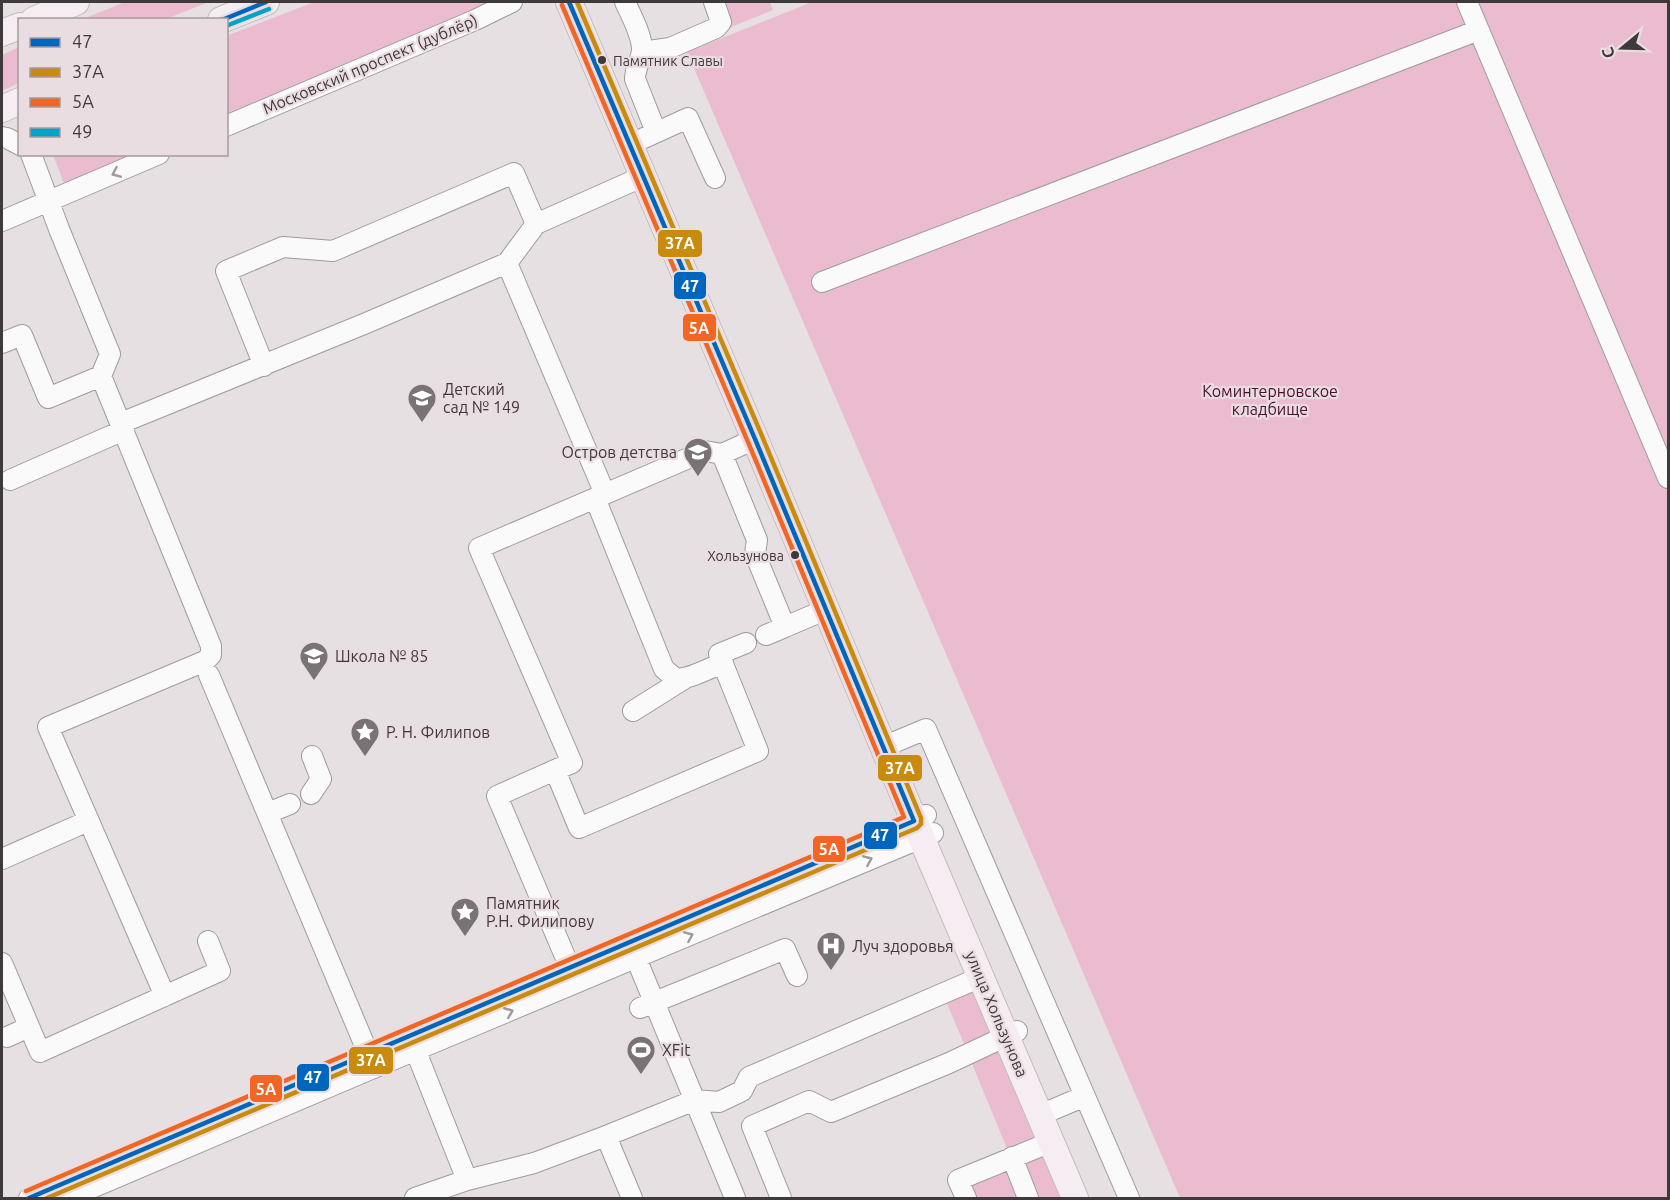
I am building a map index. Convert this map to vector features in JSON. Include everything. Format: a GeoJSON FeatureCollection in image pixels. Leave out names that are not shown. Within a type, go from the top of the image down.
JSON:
{"type":"FeatureCollection","features":[{"type":"Feature","properties":{"kind":"main road"},"geometry":{"type":"LineString","coordinates":[[39,18],[76,2]]}},
{"type":"Feature","properties":{"kind":"main road"},"geometry":{"type":"LineString","coordinates":[[226,18],[266,2]]}},
{"type":"Feature","properties":{"kind":"main road","name":"улица Хользунова"},"geometry":{"type":"LineString","coordinates":[[569,2],[827,609],[924,826],[1012,1033],[1051,1142],[1075,1198]]}},
{"type":"Feature","properties":{"kind":"main road","name":"улица Хользунова"},"geometry":{"type":"LineString","coordinates":[[586,2],[650,135],[803,524],[895,742],[981,977],[1052,1110],[1090,1198]]}},
{"type":"Feature","properties":{"kind":"main road"},"geometry":{"type":"LineString","coordinates":[[2,33],[18,27]]}},
{"type":"Feature","properties":{"kind":"main road"},"geometry":{"type":"LineString","coordinates":[[2,109],[18,102]]}},
{"type":"Feature","properties":{"kind":"street","name":"Московский проспект (дублёр)"},"geometry":{"type":"LineString","coordinates":[[228,125],[512,2]]}},
{"type":"Feature","properties":{"kind":"street"},"geometry":{"type":"LineString","coordinates":[[625,2],[642,42],[642,52],[635,70],[635,79],[650,135],[688,118],[715,178]]}},
{"type":"Feature","properties":{"kind":"street"},"geometry":{"type":"LineString","coordinates":[[642,52],[670,48],[716,28],[721,22],[714,2]]}},
{"type":"Feature","properties":{"kind":"street"},"geometry":{"type":"LineString","coordinates":[[1467,2],[1668,478]]}},
{"type":"Feature","properties":{"kind":"street"},"geometry":{"type":"LineString","coordinates":[[822,282],[1479,30]]}},
{"type":"Feature","properties":{"kind":"street"},"geometry":{"type":"LineString","coordinates":[[2,137],[18,144]]}},
{"type":"Feature","properties":{"kind":"street"},"geometry":{"type":"LineString","coordinates":[[32,156],[110,354],[102,376],[211,646],[211,655],[205,661],[48,727],[165,996]]}},
{"type":"Feature","properties":{"kind":"street"},"geometry":{"type":"LineString","coordinates":[[2,221],[154,156]]}},
{"type":"Feature","properties":{"kind":"street"},"geometry":{"type":"LineString","coordinates":[[264,366],[226,271],[283,247],[333,251],[514,173],[536,224]]}},
{"type":"Feature","properties":{"kind":"street"},"geometry":{"type":"LineString","coordinates":[[10,480],[122,427],[507,263],[536,224],[644,177]]}},
{"type":"Feature","properties":{"kind":"street"},"geometry":{"type":"LineString","coordinates":[[507,263],[600,496],[664,669],[670,675],[684,679]]}},
{"type":"Feature","properties":{"kind":"street"},"geometry":{"type":"LineString","coordinates":[[2,343],[22,335],[48,398],[102,376]]}},
{"type":"Feature","properties":{"kind":"street"},"geometry":{"type":"LineString","coordinates":[[570,968],[497,796],[572,763],[479,548],[705,451],[722,454],[755,439]]}},
{"type":"Feature","properties":{"kind":"street"},"geometry":{"type":"LineString","coordinates":[[722,454],[757,540],[755,554],[785,627]]}},
{"type":"Feature","properties":{"kind":"street"},"geometry":{"type":"LineString","coordinates":[[766,635],[827,609]]}},
{"type":"Feature","properties":{"kind":"street"},"geometry":{"type":"LineString","coordinates":[[555,770],[579,828],[758,751],[719,654],[746,644]]}},
{"type":"Feature","properties":{"kind":"street"},"geometry":{"type":"LineString","coordinates":[[633,711],[684,679],[723,663]]}},
{"type":"Feature","properties":{"kind":"street"},"geometry":{"type":"LineString","coordinates":[[209,675],[368,1053]]}},
{"type":"Feature","properties":{"kind":"street"},"geometry":{"type":"LineString","coordinates":[[895,742],[926,729],[1129,1198]]}},
{"type":"Feature","properties":{"kind":"street"},"geometry":{"type":"LineString","coordinates":[[311,794],[321,779],[312,756]]}},
{"type":"Feature","properties":{"kind":"street"},"geometry":{"type":"LineString","coordinates":[[268,813],[290,804]]}},
{"type":"Feature","properties":{"kind":"street"},"geometry":{"type":"LineString","coordinates":[[2,859],[88,821]]}},
{"type":"Feature","properties":{"kind":"street"},"geometry":{"type":"LineString","coordinates":[[29,1198],[368,1053],[413,1043],[636,958],[924,826]]}},
{"type":"Feature","properties":{"kind":"street"},"geometry":{"type":"LineString","coordinates":[[68,1198],[413,1043],[570,968],[924,826]]}},
{"type":"Feature","properties":{"kind":"street"},"geometry":{"type":"LineString","coordinates":[[2,963],[40,1052],[220,971],[208,941]]}},
{"type":"Feature","properties":{"kind":"street"},"geometry":{"type":"LineString","coordinates":[[647,1005],[785,949],[797,975]]}},
{"type":"Feature","properties":{"kind":"street"},"geometry":{"type":"LineString","coordinates":[[636,958],[647,1005],[695,1100],[735,1198]]}},
{"type":"Feature","properties":{"kind":"street"},"geometry":{"type":"LineString","coordinates":[[415,1198],[467,1180],[534,1163],[695,1100],[719,1102],[742,1091],[749,1077],[981,977]]}},
{"type":"Feature","properties":{"kind":"street"},"geometry":{"type":"LineString","coordinates":[[7,1036],[29,1027]]}},
{"type":"Feature","properties":{"kind":"street"},"geometry":{"type":"LineString","coordinates":[[781,1198],[752,1126],[809,1101],[831,1112],[949,1063],[1012,1033]]}},
{"type":"Feature","properties":{"kind":"street"},"geometry":{"type":"LineString","coordinates":[[413,1043],[467,1180]]}},
{"type":"Feature","properties":{"kind":"street"},"geometry":{"type":"LineString","coordinates":[[1052,1110],[1085,1096]]}},
{"type":"Feature","properties":{"kind":"street"},"geometry":{"type":"LineString","coordinates":[[606,1136],[632,1198]]}},
{"type":"Feature","properties":{"kind":"street"},"geometry":{"type":"LineString","coordinates":[[966,1198],[958,1180],[1051,1142]]}},
{"type":"Feature","properties":{"kind":"street"},"geometry":{"type":"LineString","coordinates":[[1012,1157],[1028,1198]]}},
{"type":"Feature","properties":{"kind":"green space"},"geometry":{"type":"Polygon","coordinates":[[[125,2],[209,2],[169,18],[85,18],[125,2]]]}},
{"type":"Feature","properties":{"kind":"green space"},"geometry":{"type":"Polygon","coordinates":[[[314,2],[490,2],[228,117],[228,35],[314,2]]]}},
{"type":"Feature","properties":{"kind":"green space"},"geometry":{"type":"Polygon","coordinates":[[[770,2],[773,10],[721,31],[729,16],[725,4],[770,2]]]}},
{"type":"Feature","properties":{"kind":"green space","name":"Коминтерновское кладбище"},"geometry":{"type":"Polygon","coordinates":[[[812,2],[1667,2],[1668,1198],[1180,1198],[687,52],[812,2]]]}},
{"type":"Feature","properties":{"kind":"green space"},"geometry":{"type":"Polygon","coordinates":[[[18,47],[18,83],[2,91],[2,55],[18,47]]]}},
{"type":"Feature","properties":{"kind":"green space"},"geometry":{"type":"Polygon","coordinates":[[[53,156],[138,156],[68,186],[64,184],[53,156]]]}},
{"type":"Feature","properties":{"kind":"green space"},"geometry":{"type":"Polygon","coordinates":[[[972,988],[980,989],[992,1035],[965,1046],[945,999],[972,988]]]}},
{"type":"Feature","properties":{"kind":"green space"},"geometry":{"type":"Polygon","coordinates":[[[996,1048],[1006,1051],[1040,1131],[1034,1140],[1008,1151],[970,1059],[996,1048]]]}},
{"type":"Feature","properties":{"kind":"green space"},"geometry":{"type":"Polygon","coordinates":[[[1049,1153],[1068,1198],[1034,1198],[1018,1161],[1049,1153]]]}},
{"type":"Feature","properties":{"kind":"green space"},"geometry":{"type":"Polygon","coordinates":[[[1010,1164],[1024,1198],[971,1198],[965,1183],[1010,1164]]]}},
{"type":"Feature","properties":{"kind":"transit line","name":"47"},"geometry":{"type":"LineString","coordinates":[[227,18],[266,2]]}},
{"type":"Feature","properties":{"kind":"transit line","name":"47"},"geometry":{"type":"LineString","coordinates":[[29,1198],[914,821],[569,2]]}},
{"type":"Feature","properties":{"kind":"transit line","name":"37А"},"geometry":{"type":"LineString","coordinates":[[47,1198],[917,828],[921,824],[921,818],[762,436],[577,2]]}},
{"type":"Feature","properties":{"kind":"transit line","name":"5А"},"geometry":{"type":"LineString","coordinates":[[26,1191],[904,817],[562,5]]}},
{"type":"Feature","properties":{"kind":"transit line","name":"49"},"geometry":{"type":"LineString","coordinates":[[228,25],[269,9]]}},
{"type":"Feature","properties":{"kind":"place","name":"Памятник Славы"},"geometry":{"type":"Point","coordinates":[602,60]}},
{"type":"Feature","properties":{"kind":"place","name":"Детский сад № 149"},"geometry":{"type":"Point","coordinates":[422,424]}},
{"type":"Feature","properties":{"kind":"place","name":"Остров детства"},"geometry":{"type":"Point","coordinates":[698,478]}},
{"type":"Feature","properties":{"kind":"place","name":"Хользунова"},"geometry":{"type":"Point","coordinates":[795,555]}},
{"type":"Feature","properties":{"kind":"place","name":"Школа № 85"},"geometry":{"type":"Point","coordinates":[314,682]}},
{"type":"Feature","properties":{"kind":"place","name":"Р. Н. Филипов"},"geometry":{"type":"Point","coordinates":[365,758]}},
{"type":"Feature","properties":{"kind":"place","name":"Памятник Р.Н. Филипову"},"geometry":{"type":"Point","coordinates":[465,938]}},
{"type":"Feature","properties":{"kind":"place","name":"Луч здоровья"},"geometry":{"type":"Point","coordinates":[831,972]}},
{"type":"Feature","properties":{"kind":"place","name":"XFit"},"geometry":{"type":"Point","coordinates":[641,1076]}}]}
